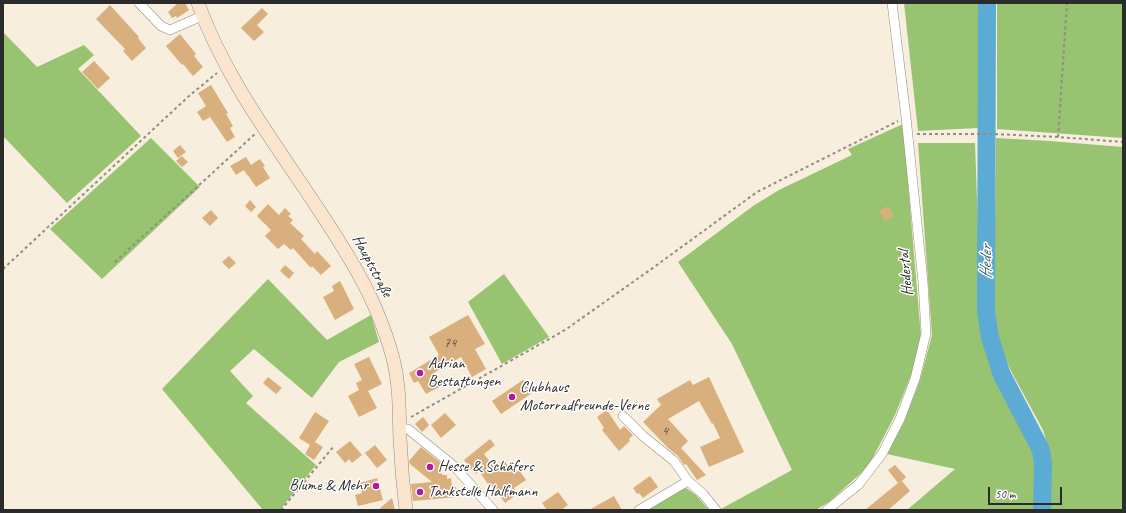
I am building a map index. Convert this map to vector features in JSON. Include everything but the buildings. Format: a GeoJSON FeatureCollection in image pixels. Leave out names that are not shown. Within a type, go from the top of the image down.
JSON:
{"type":"FeatureCollection","features":[{"type":"Feature","properties":{"kind":"main road","name":"Hauptstraße"},"geometry":{"type":"LineString","coordinates":[[198,3],[202,16],[226,67],[263,127],[352,260],[369,292],[382,322],[397,379],[404,429],[406,510]]}},
{"type":"Feature","properties":{"kind":"street"},"geometry":{"type":"LineString","coordinates":[[139,3],[161,26],[170,30],[202,16]]}},
{"type":"Feature","properties":{"kind":"street","name":"Hedertal"},"geometry":{"type":"LineString","coordinates":[[827,510],[860,484],[882,454],[900,419],[915,379],[926,333],[923,282],[908,134],[892,3]]}},
{"type":"Feature","properties":{"kind":"street"},"geometry":{"type":"LineString","coordinates":[[623,416],[643,436],[674,461],[688,481],[716,510]]}},
{"type":"Feature","properties":{"kind":"street"},"geometry":{"type":"LineString","coordinates":[[404,429],[454,466],[493,510]]}},
{"type":"Feature","properties":{"kind":"street"},"geometry":{"type":"LineString","coordinates":[[639,510],[688,481]]}},
{"type":"Feature","properties":{"kind":"path"},"geometry":{"type":"LineString","coordinates":[[1058,137],[1067,3]]}},
{"type":"Feature","properties":{"kind":"path"},"geometry":{"type":"LineString","coordinates":[[3,269],[189,96],[220,70],[226,67]]}},
{"type":"Feature","properties":{"kind":"path"},"geometry":{"type":"LineString","coordinates":[[404,429],[407,420],[565,330],[757,192],[906,117]]}},
{"type":"Feature","properties":{"kind":"path"},"geometry":{"type":"LineString","coordinates":[[116,262],[263,127]]}},
{"type":"Feature","properties":{"kind":"path"},"geometry":{"type":"LineString","coordinates":[[908,134],[972,133],[1123,142]]}},
{"type":"Feature","properties":{"kind":"path"},"geometry":{"type":"LineString","coordinates":[[281,510],[334,446]]}},
{"type":"Feature","properties":{"kind":"green space"},"geometry":{"type":"Polygon","coordinates":[[[904,3],[978,3],[978,128],[918,131],[904,3]]]}},
{"type":"Feature","properties":{"kind":"green space"},"geometry":{"type":"Polygon","coordinates":[[[997,3],[1123,3],[1123,138],[997,129],[997,3]]]}},
{"type":"Feature","properties":{"kind":"green space"},"geometry":{"type":"Polygon","coordinates":[[[3,32],[37,67],[84,45],[94,55],[78,69],[141,136],[67,203],[3,136],[3,32]]]}},
{"type":"Feature","properties":{"kind":"green space"},"geometry":{"type":"Polygon","coordinates":[[[903,124],[921,337],[911,375],[895,415],[868,467],[830,501],[816,510],[721,510],[792,470],[732,344],[678,262],[753,206],[779,190],[852,155],[848,149],[903,124]]]}},
{"type":"Feature","properties":{"kind":"green space"},"geometry":{"type":"Polygon","coordinates":[[[151,138],[200,187],[102,279],[50,229],[151,138]]]}},
{"type":"Feature","properties":{"kind":"green space"},"geometry":{"type":"Polygon","coordinates":[[[996,138],[1123,147],[1123,510],[1049,510],[1050,454],[1043,430],[1011,371],[998,339],[994,308],[996,138]]]}},
{"type":"Feature","properties":{"kind":"green space"},"geometry":{"type":"Polygon","coordinates":[[[918,143],[975,143],[981,311],[985,339],[998,378],[1030,438],[1034,449],[1037,465],[1036,510],[907,510],[955,469],[887,454],[904,422],[920,380],[932,335],[918,143]]]}},
{"type":"Feature","properties":{"kind":"green space"},"geometry":{"type":"Polygon","coordinates":[[[504,274],[549,337],[502,364],[468,302],[504,274]]]}},
{"type":"Feature","properties":{"kind":"green space"},"geometry":{"type":"Polygon","coordinates":[[[268,279],[327,340],[371,315],[379,342],[339,362],[312,398],[254,349],[230,371],[253,396],[246,403],[316,465],[280,510],[263,510],[162,389],[268,279]]]}},
{"type":"Feature","properties":{"kind":"green space"},"geometry":{"type":"Polygon","coordinates":[[[686,488],[696,495],[709,510],[645,510],[678,491],[686,488]]]}},
{"type":"Feature","properties":{"kind":"waterway","name":"Heder"},"geometry":{"type":"LineString","coordinates":[[987,3],[986,312],[990,338],[1002,375],[1041,450],[1043,464],[1042,510]]}},
{"type":"Feature","properties":{"kind":"place","name":"Adrian Bestattungen"},"geometry":{"type":"Point","coordinates":[420,373]}},
{"type":"Feature","properties":{"kind":"place","name":"Clubhaus Motorradfreunde-Verne"},"geometry":{"type":"Point","coordinates":[512,397]}},
{"type":"Feature","properties":{"kind":"place","name":"Hesse & Schäfers"},"geometry":{"type":"Point","coordinates":[430,467]}},
{"type":"Feature","properties":{"kind":"place","name":"Blume & Mehr"},"geometry":{"type":"Point","coordinates":[376,486]}},
{"type":"Feature","properties":{"kind":"place","name":"Tankstelle Halfmann"},"geometry":{"type":"Point","coordinates":[420,492]}}]}
